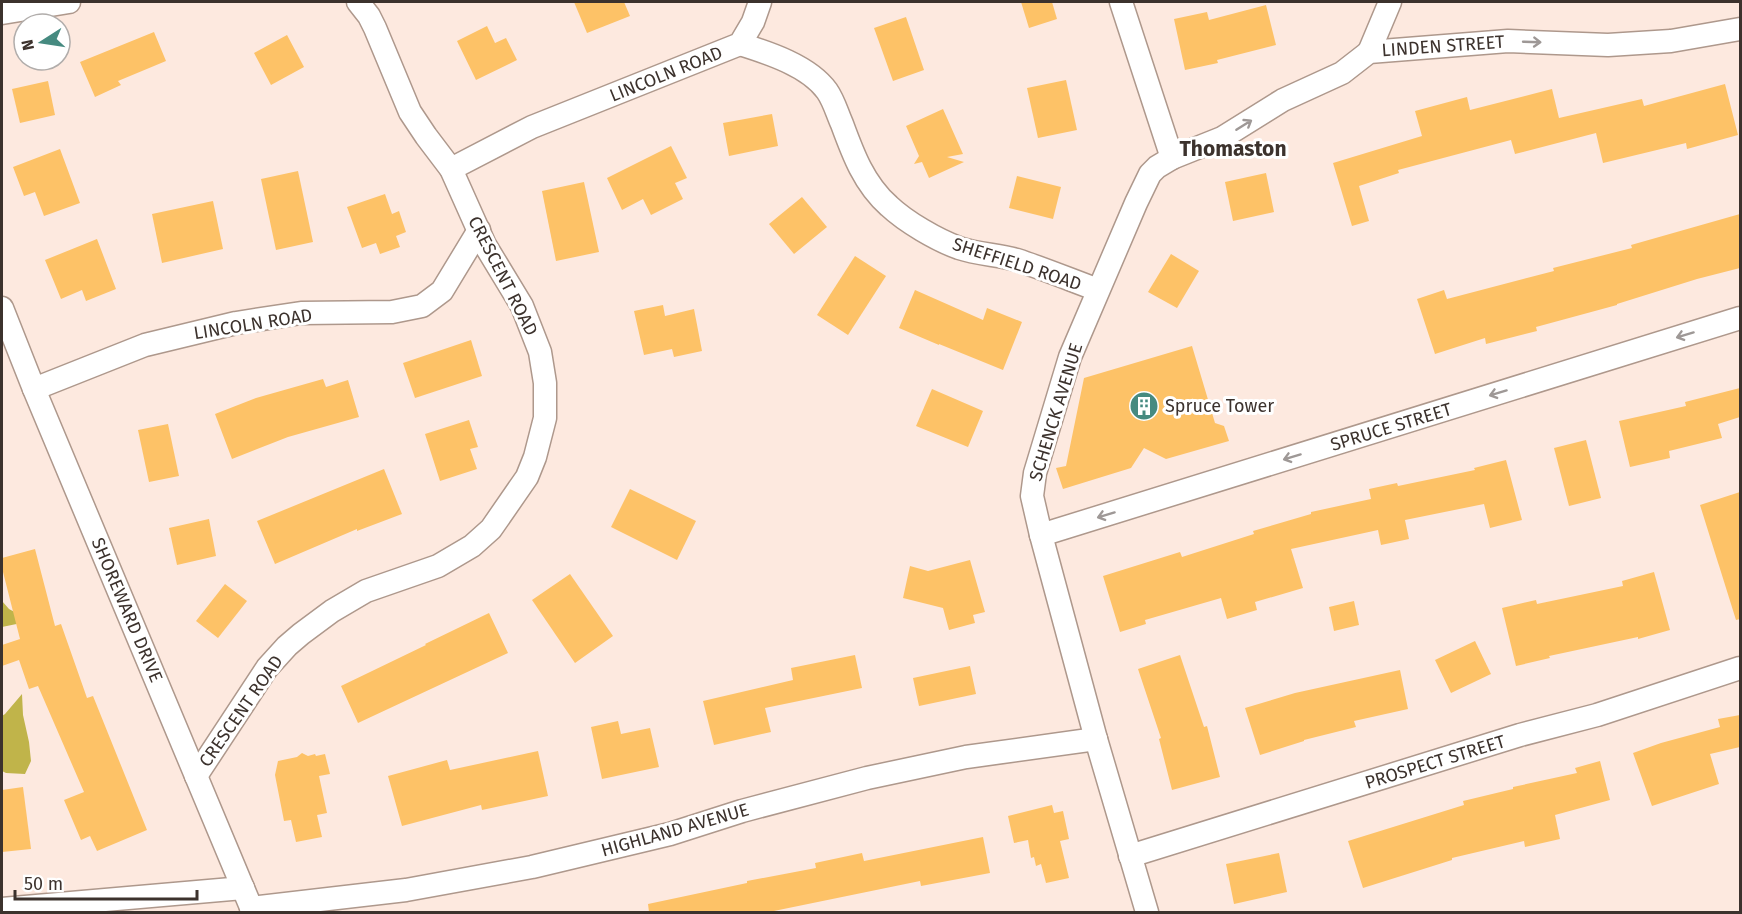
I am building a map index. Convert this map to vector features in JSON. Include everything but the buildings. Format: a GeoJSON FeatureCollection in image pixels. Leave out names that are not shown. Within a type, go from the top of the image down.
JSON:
{"type":"FeatureCollection","features":[{"type":"Feature","properties":{"kind":"street"},"geometry":{"type":"LineString","coordinates":[[2,13],[69,2]]}},
{"type":"Feature","properties":{"kind":"street","name":"CRESCENT ROAD"},"geometry":{"type":"LineString","coordinates":[[196,776],[256,684],[287,646],[332,611],[366,591],[438,566],[472,546],[491,529],[526,477],[535,457],[545,418],[545,383],[540,352],[522,306],[485,245],[451,169],[410,112],[375,28],[358,2]]}},
{"type":"Feature","properties":{"kind":"street","name":"LINCOLN ROAD"},"geometry":{"type":"LineString","coordinates":[[451,169],[532,127],[740,44],[753,22],[760,2]]}},
{"type":"Feature","properties":{"kind":"street"},"geometry":{"type":"LineString","coordinates":[[1121,2],[1172,158]]}},
{"type":"Feature","properties":{"kind":"street"},"geometry":{"type":"LineString","coordinates":[[1369,52],[1390,2]]}},
{"type":"Feature","properties":{"kind":"street","name":"LINDEN STREET"},"geometry":{"type":"LineString","coordinates":[[1172,158],[1222,138],[1283,100],[1347,70],[1369,52],[1508,41],[1608,45],[1671,42],[1740,29]]}},
{"type":"Feature","properties":{"kind":"street","name":"SHEFFIELD ROAD"},"geometry":{"type":"LineString","coordinates":[[740,44],[761,50],[790,63],[816,80],[826,90],[834,103],[860,169],[872,188],[888,206],[914,226],[959,248],[1017,260],[1098,290]]}},
{"type":"Feature","properties":{"kind":"street","name":"SCHENCK AVENUE"},"geometry":{"type":"LineString","coordinates":[[1147,912],[1096,739],[1032,496],[1035,473],[1070,357],[1145,182],[1157,167],[1172,158]]}},
{"type":"Feature","properties":{"kind":"street","name":"LINCOLN ROAD"},"geometry":{"type":"LineString","coordinates":[[34,389],[145,345],[236,323],[301,313],[392,312],[422,306],[441,291],[479,230]]}},
{"type":"Feature","properties":{"kind":"street","name":"SHOREWARD DRIVE"},"geometry":{"type":"LineString","coordinates":[[2,308],[249,903]]}},
{"type":"Feature","properties":{"kind":"street","name":"SPRUCE STREET"},"geometry":{"type":"LineString","coordinates":[[1041,535],[1740,318]]}},
{"type":"Feature","properties":{"kind":"street","name":"PROSPECT STREET"},"geometry":{"type":"LineString","coordinates":[[1131,856],[1520,735],[1597,715],[1740,668]]}},
{"type":"Feature","properties":{"kind":"street","name":"HIGHLAND AVENUE"},"geometry":{"type":"LineString","coordinates":[[2,909],[249,903],[406,890],[532,867],[670,834],[742,811],[867,778],[966,757],[1096,739]]}},
{"type":"Feature","properties":{"kind":"shaded area"},"geometry":{"type":"Polygon","coordinates":[[[2,601],[9,609],[31,621],[2,627],[2,601]]]}},
{"type":"Feature","properties":{"kind":"shaded area"},"geometry":{"type":"Polygon","coordinates":[[[22,694],[23,715],[31,761],[25,774],[6,773],[2,771],[2,716],[22,694]]]}},
{"type":"Feature","properties":{"kind":"place","name":"Spruce Tower"},"geometry":{"type":"Point","coordinates":[1144,406]}},
{"type":"Feature","properties":{"kind":"district","name":"Thomaston"},"geometry":{"type":"Point","coordinates":[1233,149]}}]}
